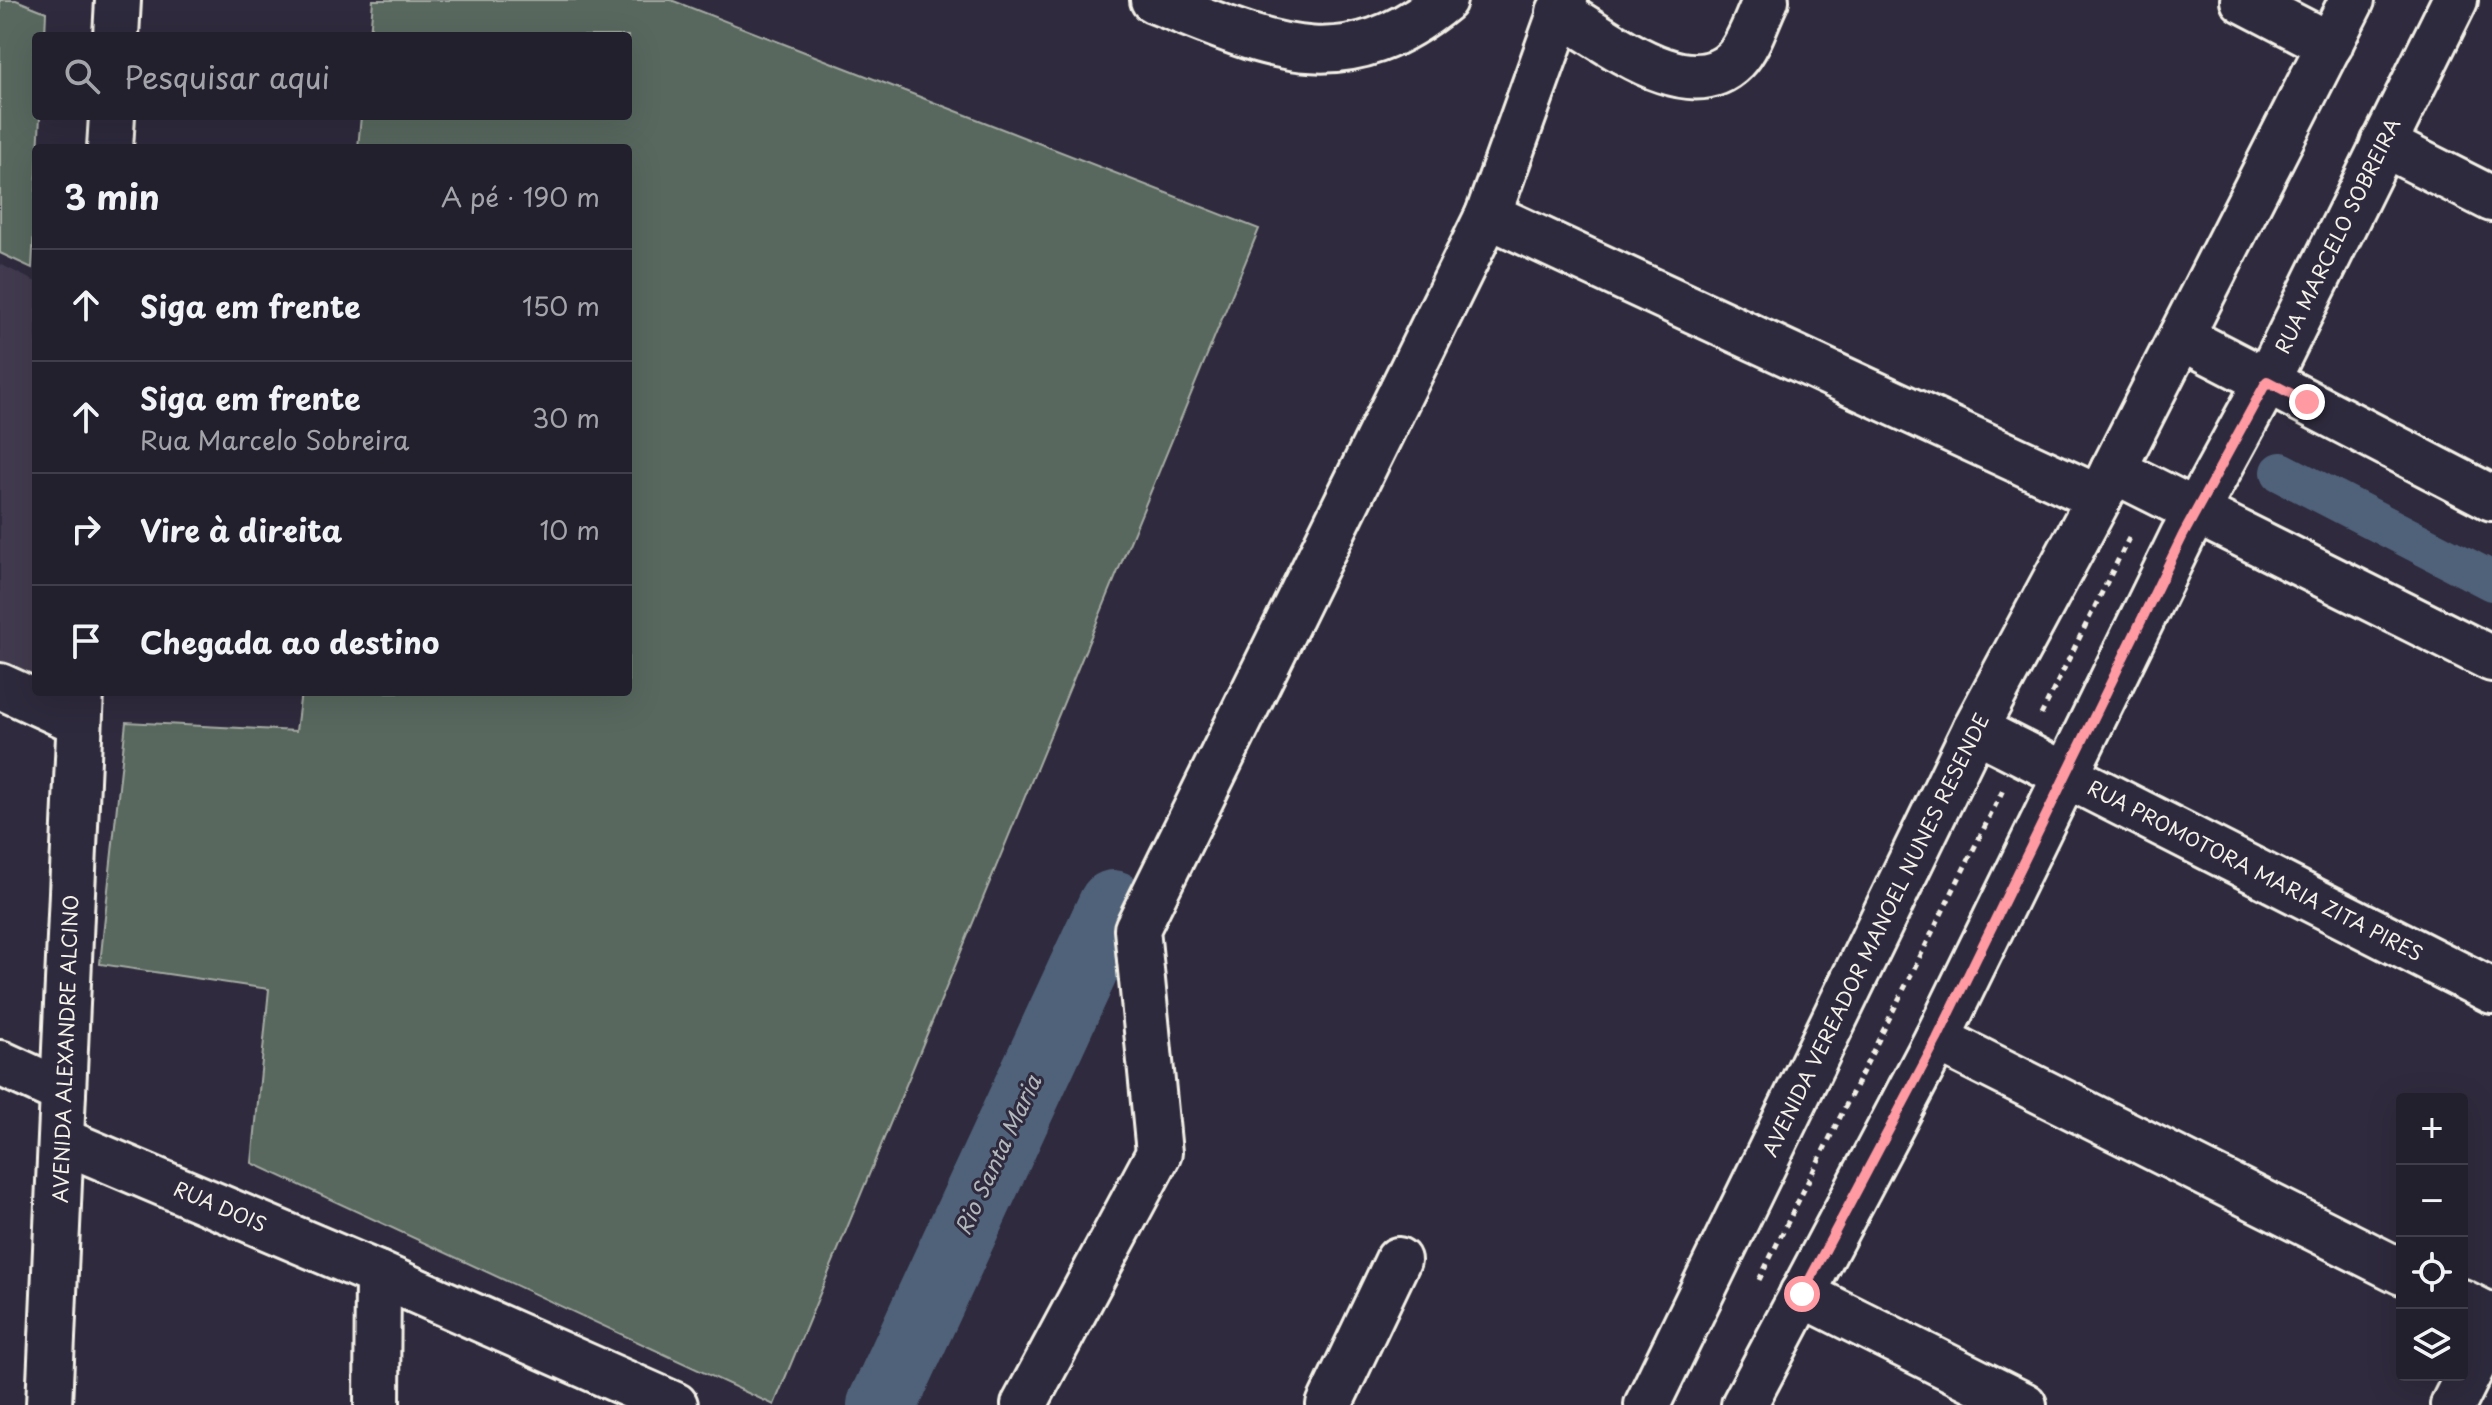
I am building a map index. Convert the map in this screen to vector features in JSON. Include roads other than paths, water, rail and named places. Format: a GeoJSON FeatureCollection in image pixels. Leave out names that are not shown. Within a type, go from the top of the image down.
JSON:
{"type":"FeatureCollection","features":[{"type":"Feature","properties":{"kind":"street"},"geometry":{"type":"LineString","coordinates":[[116,32],[118,0]]}},
{"type":"Feature","properties":{"kind":"street"},"geometry":{"type":"LineString","coordinates":[[1153,0],[1263,43],[1313,51],[1346,49],[1402,31],[1444,0]]}},
{"type":"Feature","properties":{"kind":"street"},"geometry":{"type":"LineString","coordinates":[[1024,1405],[1159,1153],[1137,929],[1488,215],[1562,6],[1664,72],[1702,78],[1715,74],[1738,58],[1766,0]]}},
{"type":"Feature","properties":{"kind":"street"},"geometry":{"type":"LineString","coordinates":[[2243,0],[2330,45]]}},
{"type":"Feature","properties":{"kind":"street"},"geometry":{"type":"LineString","coordinates":[[2106,484],[2352,0]]}},
{"type":"Feature","properties":{"kind":"street","name":"RUA MARCELO SOBREIRA"},"geometry":{"type":"LineString","coordinates":[[1744,1405],[1937,1039],[2195,513],[2267,381],[2455,0]]}},
{"type":"Feature","properties":{"kind":"street"},"geometry":{"type":"LineString","coordinates":[[110,144],[112,120]]}},
{"type":"Feature","properties":{"kind":"street"},"geometry":{"type":"LineString","coordinates":[[2383,144],[2492,199]]}},
{"type":"Feature","properties":{"kind":"street"},"geometry":{"type":"LineString","coordinates":[[1488,215],[2106,484],[2152,491],[2492,659]]}},
{"type":"Feature","properties":{"kind":"street"},"geometry":{"type":"LineString","coordinates":[[2181,337],[2492,498]]}},
{"type":"Feature","properties":{"kind":"street","name":"AVENIDA VEREADOR MANOEL NUNES RESENDE"},"geometry":{"type":"LineString","coordinates":[[1647,1405],[1975,729],[2106,484]]}},
{"type":"Feature","properties":{"kind":"street"},"geometry":{"type":"LineString","coordinates":[[0,686],[32,694]]}},
{"type":"Feature","properties":{"kind":"street"},"geometry":{"type":"LineString","coordinates":[[38,696],[80,707]]}},
{"type":"Feature","properties":{"kind":"street","name":"AVENIDA ALEXANDRE ALCINO"},"geometry":{"type":"LineString","coordinates":[[49,1405],[80,707]]}},
{"type":"Feature","properties":{"kind":"street","name":"RUA PROMOTORA MARIA ZITA PIRES"},"geometry":{"type":"LineString","coordinates":[[1975,729],[2492,991]]}},
{"type":"Feature","properties":{"kind":"street"},"geometry":{"type":"LineString","coordinates":[[1937,1039],[2396,1269]]}},
{"type":"Feature","properties":{"kind":"street"},"geometry":{"type":"LineString","coordinates":[[0,1063],[63,1092]]}},
{"type":"Feature","properties":{"kind":"street","name":"RUA DOIS"},"geometry":{"type":"LineString","coordinates":[[63,1141],[378,1274],[675,1405]]}},
{"type":"Feature","properties":{"kind":"street"},"geometry":{"type":"LineString","coordinates":[[1329,1405],[1398,1260]]}},
{"type":"Feature","properties":{"kind":"street"},"geometry":{"type":"LineString","coordinates":[[377,1405],[378,1274]]}},
{"type":"Feature","properties":{"kind":"street"},"geometry":{"type":"LineString","coordinates":[[1802,1294],[2024,1405]]}},
{"type":"Feature","properties":{"kind":"street"},"geometry":{"type":"LineString","coordinates":[[2468,1305],[2492,1317]]}},
{"type":"Feature","properties":{"kind":"street"},"geometry":{"type":"LineString","coordinates":[[2453,1405],[2492,1327]]}},
{"type":"Feature","properties":{"kind":"waterway"},"geometry":{"type":"LineString","coordinates":[[2281,472],[2492,581]]}},
{"type":"Feature","properties":{"kind":"waterway","name":"Rio Santa Maria"},"geometry":{"type":"LineString","coordinates":[[882,1405],[1113,905]]}}]}
